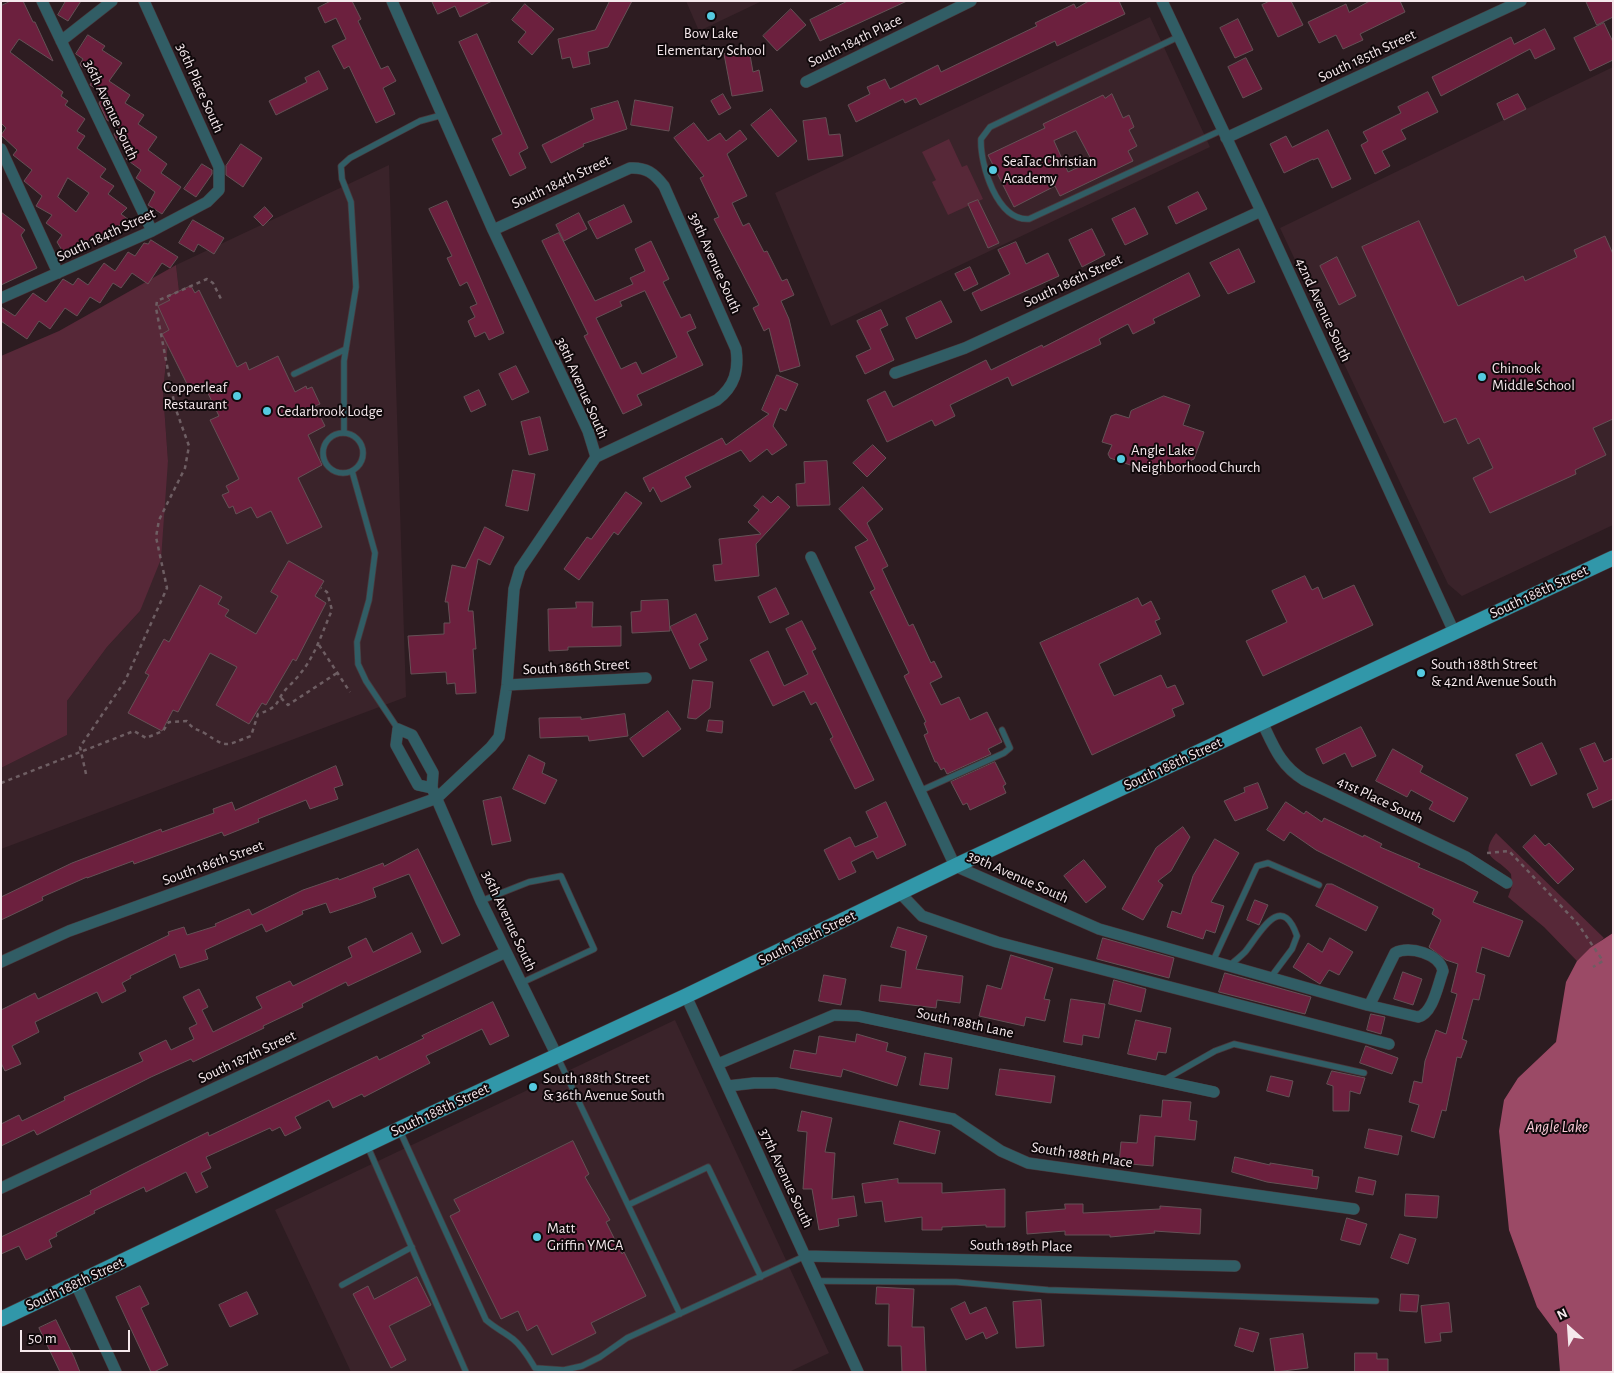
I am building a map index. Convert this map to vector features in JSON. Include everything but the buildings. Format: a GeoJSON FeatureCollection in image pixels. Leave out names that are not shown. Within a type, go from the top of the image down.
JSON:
{"type":"FeatureCollection","features":[{"type":"Feature","properties":{"kind":"main road","name":"South 188th Street"},"geometry":{"type":"LineString","coordinates":[[1,1319],[366,1145],[686,996],[955,866],[1613,558]]}},
{"type":"Feature","properties":{"kind":"street","name":"36th Avenue South"},"geometry":{"type":"LineString","coordinates":[[42,1],[152,231]]}},
{"type":"Feature","properties":{"kind":"street"},"geometry":{"type":"LineString","coordinates":[[61,41],[112,1]]}},
{"type":"Feature","properties":{"kind":"street","name":"36th Place South"},"geometry":{"type":"LineString","coordinates":[[144,1],[219,167],[219,190]]}},
{"type":"Feature","properties":{"kind":"street","name":"38th Avenue South"},"geometry":{"type":"LineString","coordinates":[[392,1],[493,230],[588,431],[596,457],[520,569],[514,589],[506,685],[499,738],[435,793]]}},
{"type":"Feature","properties":{"kind":"street","name":"South 184th Place"},"geometry":{"type":"LineString","coordinates":[[806,82],[971,1]]}},
{"type":"Feature","properties":{"kind":"street","name":"42nd Avenue South"},"geometry":{"type":"LineString","coordinates":[[1162,1],[1261,211],[1454,632]]}},
{"type":"Feature","properties":{"kind":"street","name":"South 185th Street"},"geometry":{"type":"LineString","coordinates":[[1224,134],[1521,1]]}},
{"type":"Feature","properties":{"kind":"street"},"geometry":{"type":"LineString","coordinates":[[1,149],[58,273]]}},
{"type":"Feature","properties":{"kind":"street","name":"South 184th Street"},"geometry":{"type":"LineString","coordinates":[[493,230],[619,171],[643,168]]}},
{"type":"Feature","properties":{"kind":"street","name":"39th Avenue South"},"geometry":{"type":"LineString","coordinates":[[596,457],[717,400],[728,392],[734,382],[738,364],[736,349],[664,186],[655,175],[643,168]]}},
{"type":"Feature","properties":{"kind":"street","name":"South 184th Street"},"geometry":{"type":"LineString","coordinates":[[1,298],[152,231],[207,202],[219,190]]}},
{"type":"Feature","properties":{"kind":"street","name":"South 186th Street"},"geometry":{"type":"LineString","coordinates":[[895,373],[965,348],[1261,211]]}},
{"type":"Feature","properties":{"kind":"street","name":"39th Avenue South"},"geometry":{"type":"LineString","coordinates":[[811,557],[955,866],[1099,929],[1367,1005],[1418,1017],[1422,1016],[1430,1007],[1443,971],[1442,966],[1439,962],[1415,950],[1400,950],[1395,953],[1370,1004],[1367,1005]]}},
{"type":"Feature","properties":{"kind":"street","name":"South 186th Street"},"geometry":{"type":"LineString","coordinates":[[506,685],[646,678]]}},
{"type":"Feature","properties":{"kind":"street","name":"41st Place South"},"geometry":{"type":"LineString","coordinates":[[1262,722],[1280,759],[1289,771],[1304,780],[1466,857],[1507,882]]}},
{"type":"Feature","properties":{"kind":"street","name":"36th Avenue South"},"geometry":{"type":"LineString","coordinates":[[398,729],[412,736],[433,773],[435,793],[482,901],[556,1056]]}},
{"type":"Feature","properties":{"kind":"street"},"geometry":{"type":"LineString","coordinates":[[398,729],[396,745],[418,785],[435,793]]}},
{"type":"Feature","properties":{"kind":"street","name":"South 186th Street"},"geometry":{"type":"LineString","coordinates":[[1,962],[69,931],[435,793]]}},
{"type":"Feature","properties":{"kind":"street"},"geometry":{"type":"LineString","coordinates":[[900,893],[922,916],[997,942],[1389,1044]]}},
{"type":"Feature","properties":{"kind":"street","name":"South 187th Street"},"geometry":{"type":"LineString","coordinates":[[1,1188],[506,952]]}},
{"type":"Feature","properties":{"kind":"street","name":"37th Avenue South"},"geometry":{"type":"LineString","coordinates":[[686,996],[858,1372]]}},
{"type":"Feature","properties":{"kind":"street","name":"South 188th Lane"},"geometry":{"type":"LineString","coordinates":[[718,1064],[834,1015],[858,1016],[1214,1092]]}},
{"type":"Feature","properties":{"kind":"street","name":"South 188th Place"},"geometry":{"type":"LineString","coordinates":[[728,1086],[776,1083],[953,1119],[1001,1151],[1028,1163],[1354,1209]]}},
{"type":"Feature","properties":{"kind":"street","name":"South 189th Place"},"geometry":{"type":"LineString","coordinates":[[806,1256],[1235,1266]]}},
{"type":"Feature","properties":{"kind":"street"},"geometry":{"type":"LineString","coordinates":[[76,1284],[116,1372]]}},
{"type":"Feature","properties":{"kind":"lane"},"geometry":{"type":"LineString","coordinates":[[1178,37],[990,127],[981,139],[983,166],[1002,206],[1011,216],[1020,220],[1029,219],[1224,134]]}},
{"type":"Feature","properties":{"kind":"lane"},"geometry":{"type":"LineString","coordinates":[[344,432],[346,349],[356,287],[351,202],[342,179],[341,166],[350,158],[420,122],[442,115]]}},
{"type":"Feature","properties":{"kind":"lane"},"geometry":{"type":"LineString","coordinates":[[294,374],[346,349]]}},
{"type":"Feature","properties":{"kind":"lane"},"geometry":{"type":"LineString","coordinates":[[344,432],[358,440],[363,451],[362,459],[352,472]]}},
{"type":"Feature","properties":{"kind":"lane"},"geometry":{"type":"LineString","coordinates":[[344,432],[328,439],[324,446],[323,458],[328,468],[335,472],[352,472]]}},
{"type":"Feature","properties":{"kind":"lane"},"geometry":{"type":"LineString","coordinates":[[352,472],[375,553],[369,600],[357,642],[358,664],[366,681],[398,729]]}},
{"type":"Feature","properties":{"kind":"lane"},"geometry":{"type":"LineString","coordinates":[[920,791],[1004,753],[1010,748],[1002,730]]}},
{"type":"Feature","properties":{"kind":"lane"},"geometry":{"type":"LineString","coordinates":[[1213,961],[1257,866],[1268,863],[1319,885]]}},
{"type":"Feature","properties":{"kind":"lane"},"geometry":{"type":"LineString","coordinates":[[482,901],[529,882],[561,876],[594,949],[521,983]]}},
{"type":"Feature","properties":{"kind":"lane"},"geometry":{"type":"LineString","coordinates":[[1229,966],[1245,951],[1266,922],[1278,916],[1286,918],[1294,925],[1298,936],[1292,950],[1271,977]]}},
{"type":"Feature","properties":{"kind":"lane"},"geometry":{"type":"LineString","coordinates":[[1164,1080],[1215,1051],[1234,1044],[1364,1073]]}},
{"type":"Feature","properties":{"kind":"lane"},"geometry":{"type":"LineString","coordinates":[[556,1056],[680,1314]]}},
{"type":"Feature","properties":{"kind":"lane"},"geometry":{"type":"LineString","coordinates":[[399,1130],[486,1320],[496,1329],[513,1339],[524,1350],[535,1368],[564,1370],[582,1366],[600,1357],[627,1338],[806,1256]]}},
{"type":"Feature","properties":{"kind":"lane"},"geometry":{"type":"LineString","coordinates":[[366,1145],[466,1372]]}},
{"type":"Feature","properties":{"kind":"lane"},"geometry":{"type":"LineString","coordinates":[[628,1205],[708,1167],[761,1277]]}},
{"type":"Feature","properties":{"kind":"lane"},"geometry":{"type":"LineString","coordinates":[[342,1285],[412,1247]]}},
{"type":"Feature","properties":{"kind":"lane"},"geometry":{"type":"LineString","coordinates":[[816,1281],[956,1282],[1048,1290],[1376,1301]]}},
{"type":"Feature","properties":{"kind":"path"},"geometry":{"type":"LineString","coordinates":[[86,774],[80,746],[125,680],[167,588],[156,537],[159,520],[185,468],[188,446],[175,407],[164,340],[156,308],[157,302],[207,279],[213,283],[221,299]]}},
{"type":"Feature","properties":{"kind":"path"},"geometry":{"type":"LineString","coordinates":[[1,782],[81,753],[134,731],[146,738],[163,731],[169,722],[186,721],[194,730],[204,733],[218,744],[225,745],[251,736],[258,714],[272,710],[287,688],[298,679],[319,645],[324,626],[332,610],[327,592],[321,588]]}},
{"type":"Feature","properties":{"kind":"path"},"geometry":{"type":"LineString","coordinates":[[319,645],[350,692]]}},
{"type":"Feature","properties":{"kind":"path"},"geometry":{"type":"LineString","coordinates":[[281,698],[288,705],[337,673]]}},
{"type":"Feature","properties":{"kind":"path"},"geometry":{"type":"LineString","coordinates":[[1487,853],[1509,851],[1578,924],[1603,961],[1593,967]]}},
{"type":"Feature","properties":{"kind":"shaded area","name":"Bow Lake Elementary School"},"geometry":{"type":"Polygon","coordinates":[[[686,1],[762,1],[699,31],[686,1]]]}},
{"type":"Feature","properties":{"kind":"shaded area","name":"SeaTac Christian Academy"},"geometry":{"type":"Polygon","coordinates":[[[1150,17],[1210,147],[831,326],[775,193],[1150,17]]]}},
{"type":"Feature","properties":{"kind":"shaded area","name":"Chinook Middle School"},"geometry":{"type":"Polygon","coordinates":[[[1613,67],[1613,525],[1462,596],[1448,584],[1280,228],[1613,67]]]}},
{"type":"Feature","properties":{"kind":"shaded area"},"geometry":{"type":"Polygon","coordinates":[[[949,139],[962,167],[967,165],[983,199],[948,215],[932,182],[936,180],[922,152],[949,139]]]}},
{"type":"Feature","properties":{"kind":"shaded area"},"geometry":{"type":"Polygon","coordinates":[[[389,165],[406,697],[1,849],[1,768],[67,735],[67,701],[107,647],[140,611],[168,461],[163,391],[168,344],[182,316],[176,265],[389,165]]]}},
{"type":"Feature","properties":{"kind":"shaded area"},"geometry":{"type":"Polygon","coordinates":[[[176,265],[182,316],[168,344],[163,391],[168,461],[161,559],[140,611],[107,647],[67,701],[67,735],[1,768],[1,356],[59,331],[176,265]]]}},
{"type":"Feature","properties":{"kind":"shaded area"},"geometry":{"type":"Polygon","coordinates":[[[1496,833],[1604,938],[1577,961],[1544,927],[1508,897],[1512,886],[1511,874],[1491,857],[1488,848],[1496,833]]]}},
{"type":"Feature","properties":{"kind":"shaded area"},"geometry":{"type":"Polygon","coordinates":[[[675,1020],[829,1353],[789,1372],[351,1372],[275,1210],[675,1020]]]}},
{"type":"Feature","properties":{"kind":"water","name":"Angle Lake"},"geometry":{"type":"Polygon","coordinates":[[[1613,933],[1613,1372],[1560,1372],[1557,1334],[1537,1307],[1509,1230],[1499,1131],[1504,1100],[1518,1078],[1556,1042],[1566,982],[1577,961],[1590,948],[1613,933]]]}},
{"type":"Feature","properties":{"kind":"place","name":"Bow Lake Elementary School"},"geometry":{"type":"Point","coordinates":[711,16]}},
{"type":"Feature","properties":{"kind":"place","name":"SeaTac Christian Academy"},"geometry":{"type":"Point","coordinates":[993,170]}},
{"type":"Feature","properties":{"kind":"place","name":"Chinook Middle School"},"geometry":{"type":"Point","coordinates":[1482,377]}},
{"type":"Feature","properties":{"kind":"place","name":"Copperleaf Restaurant"},"geometry":{"type":"Point","coordinates":[237,396]}},
{"type":"Feature","properties":{"kind":"place","name":"Cedarbrook Lodge"},"geometry":{"type":"Point","coordinates":[267,411]}},
{"type":"Feature","properties":{"kind":"place","name":"Angle Lake Neighborhood Church"},"geometry":{"type":"Point","coordinates":[1121,459]}},
{"type":"Feature","properties":{"kind":"place","name":"South 188th Street & 42nd Avenue South"},"geometry":{"type":"Point","coordinates":[1421,673]}},
{"type":"Feature","properties":{"kind":"place","name":"South 188th Street & 36th Avenue South"},"geometry":{"type":"Point","coordinates":[533,1087]}},
{"type":"Feature","properties":{"kind":"place","name":"Matt Griffin YMCA"},"geometry":{"type":"Point","coordinates":[537,1237]}}]}
